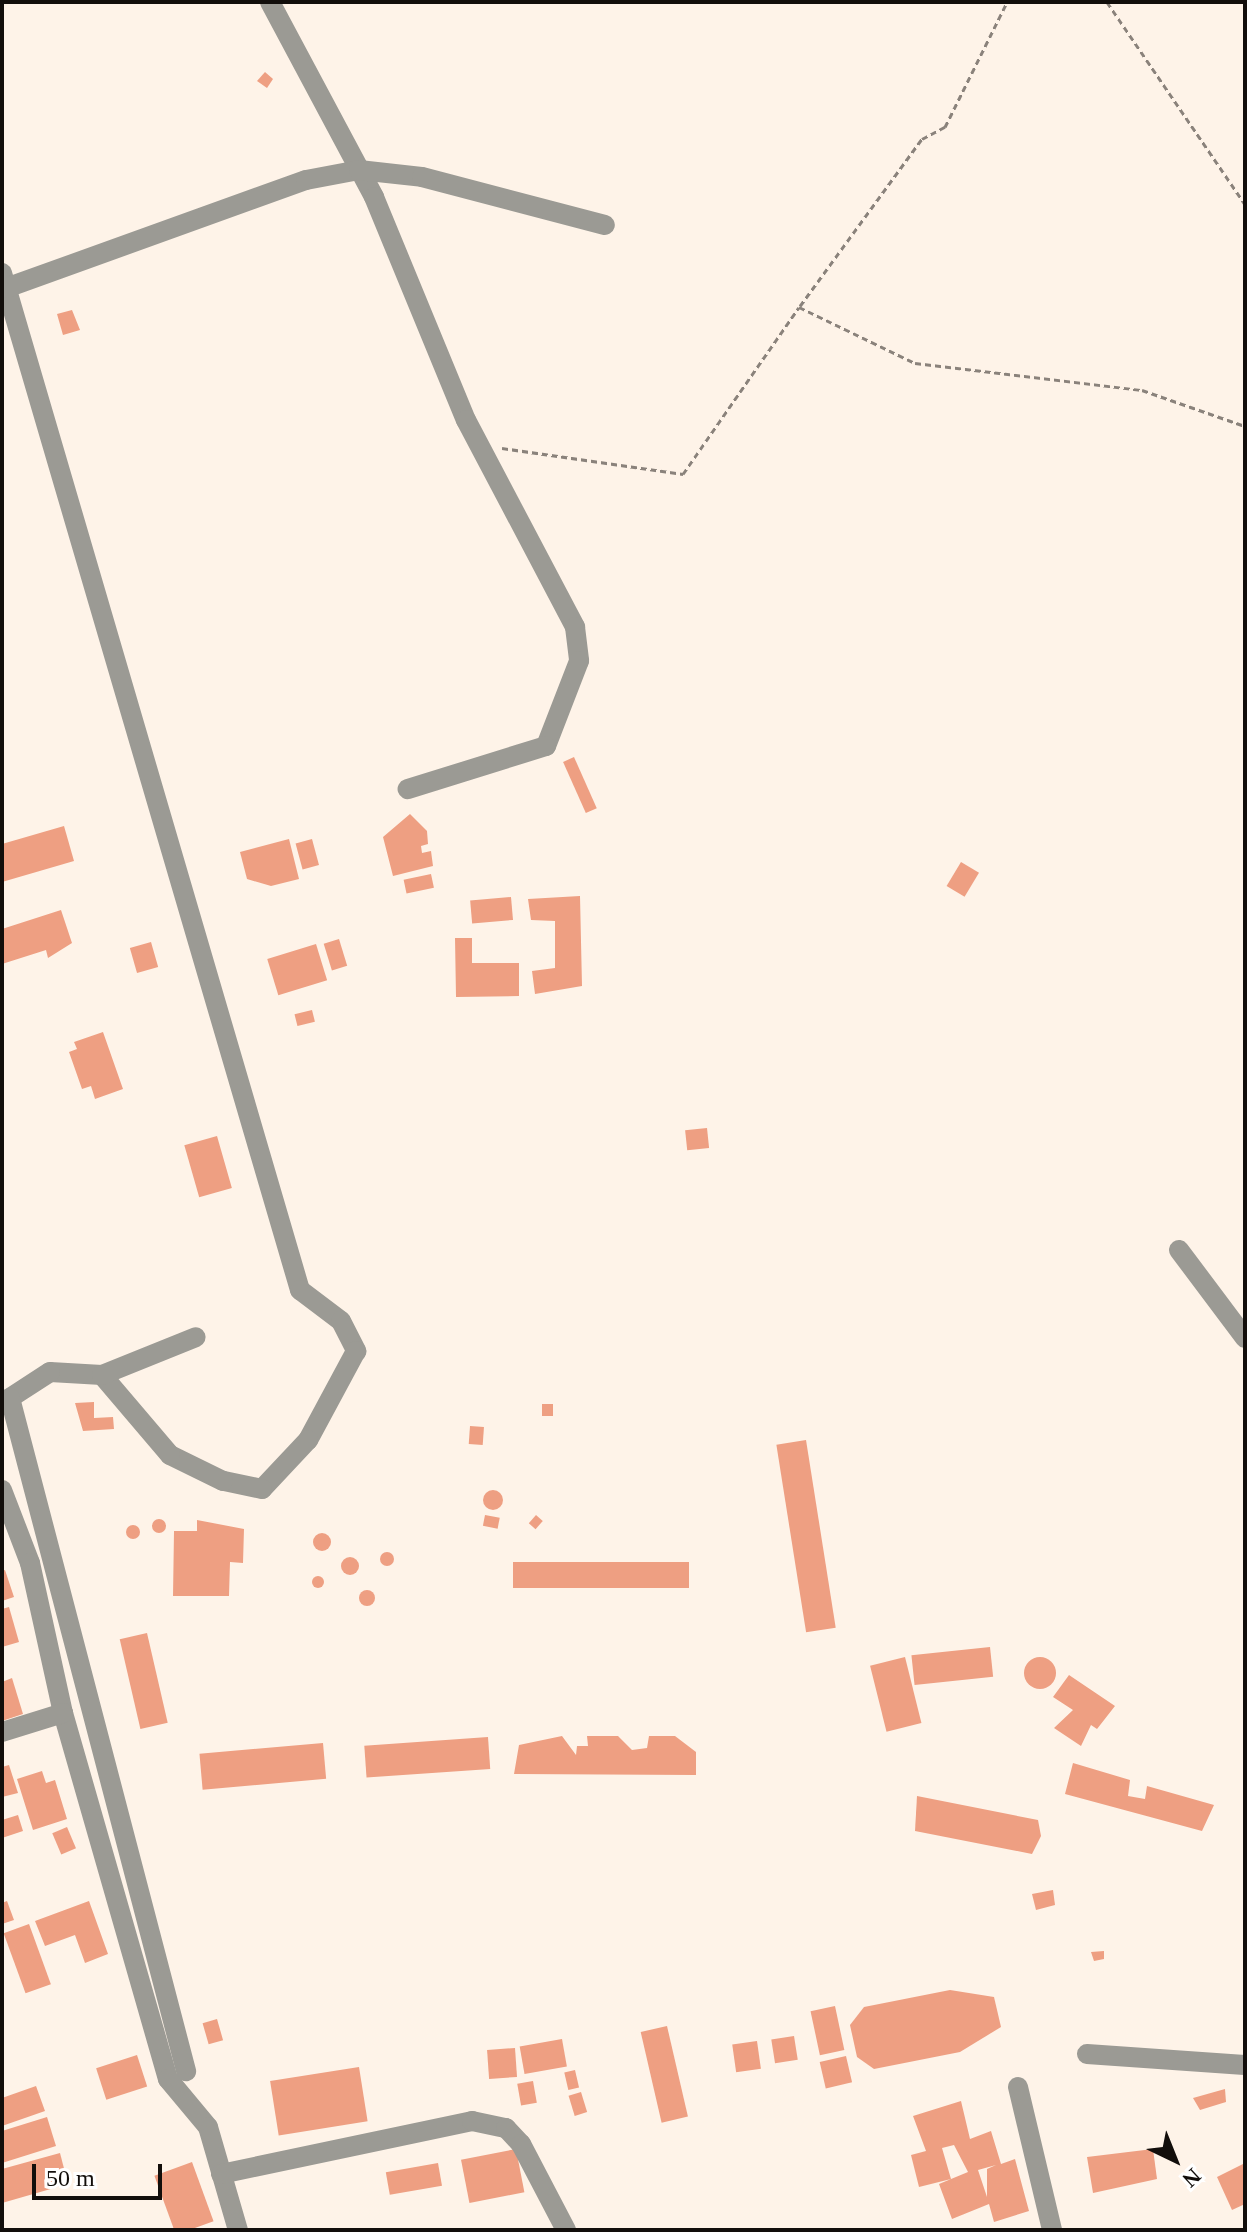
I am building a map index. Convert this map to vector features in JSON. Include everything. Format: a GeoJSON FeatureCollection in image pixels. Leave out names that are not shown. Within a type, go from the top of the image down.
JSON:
{"type":"FeatureCollection","features":[{"type":"Feature","properties":{"kind":"street"},"geometry":{"type":"LineString","coordinates":[[270,2],[359,170],[479,445],[575,627],[579,661],[546,746],[408,789]]}},
{"type":"Feature","properties":{"kind":"street"},"geometry":{"type":"LineString","coordinates":[[102,1375],[170,1455],[223,1481],[262,1489],[308,1440],[356,1351],[341,1321],[300,1290],[4,281],[306,180],[359,170],[422,177],[605,225]]}},
{"type":"Feature","properties":{"kind":"street"},"geometry":{"type":"LineString","coordinates":[[1179,1250],[1245,1338]]}},
{"type":"Feature","properties":{"kind":"street"},"geometry":{"type":"LineString","coordinates":[[186,2071],[10,1398],[50,1372],[102,1375],[196,1337]]}},
{"type":"Feature","properties":{"kind":"street"},"geometry":{"type":"LineString","coordinates":[[2,1490],[30,1563],[63,1713],[168,2079],[208,2127],[238,2230]]}},
{"type":"Feature","properties":{"kind":"street"},"geometry":{"type":"LineString","coordinates":[[2,1732],[63,1713]]}},
{"type":"Feature","properties":{"kind":"street"},"geometry":{"type":"LineString","coordinates":[[1087,2054],[1245,2065]]}},
{"type":"Feature","properties":{"kind":"street"},"geometry":{"type":"LineString","coordinates":[[1018,2087],[1052,2230]]}},
{"type":"Feature","properties":{"kind":"street"},"geometry":{"type":"LineString","coordinates":[[221,2174],[472,2121],[506,2128],[521,2144],[566,2230]]}},
{"type":"Feature","properties":{"kind":"path"},"geometry":{"type":"LineString","coordinates":[[479,445],[683,474],[799,307],[922,139],[945,127],[1007,2]]}},
{"type":"Feature","properties":{"kind":"path"},"geometry":{"type":"LineString","coordinates":[[1107,2],[1245,204]]}},
{"type":"Feature","properties":{"kind":"path"},"geometry":{"type":"LineString","coordinates":[[799,307],[915,363],[1142,390],[1245,426]]}},
{"type":"Feature","properties":{"kind":"building"},"geometry":{"type":"Polygon","coordinates":[[[265,72],[273,79],[267,88],[257,81],[265,72]]]}},
{"type":"Feature","properties":{"kind":"building"},"geometry":{"type":"Polygon","coordinates":[[[72,310],[80,330],[63,335],[57,314],[72,310]]]}},
{"type":"Feature","properties":{"kind":"building"},"geometry":{"type":"Polygon","coordinates":[[[574,757],[597,808],[586,813],[563,762],[574,757]]]}},
{"type":"Feature","properties":{"kind":"building"},"geometry":{"type":"Polygon","coordinates":[[[410,814],[427,831],[428,844],[421,846],[422,853],[431,851],[433,866],[393,876],[383,837],[410,814]]]}},
{"type":"Feature","properties":{"kind":"building"},"geometry":{"type":"Polygon","coordinates":[[[64,826],[74,861],[2,882],[2,844],[64,826]]]}},
{"type":"Feature","properties":{"kind":"building"},"geometry":{"type":"Polygon","coordinates":[[[289,839],[299,879],[271,886],[247,879],[240,852],[289,839]]]}},
{"type":"Feature","properties":{"kind":"building"},"geometry":{"type":"Polygon","coordinates":[[[312,839],[319,865],[303,869],[296,843],[312,839]]]}},
{"type":"Feature","properties":{"kind":"building"},"geometry":{"type":"Polygon","coordinates":[[[961,862],[979,873],[965,897],[947,886],[961,862]]]}},
{"type":"Feature","properties":{"kind":"building"},"geometry":{"type":"Polygon","coordinates":[[[431,874],[434,888],[407,894],[404,880],[431,874]]]}},
{"type":"Feature","properties":{"kind":"building"},"geometry":{"type":"Polygon","coordinates":[[[580,896],[582,986],[535,994],[532,971],[555,968],[555,921],[531,920],[528,899],[580,896]]]}},
{"type":"Feature","properties":{"kind":"building"},"geometry":{"type":"Polygon","coordinates":[[[511,897],[513,920],[472,923],[470,901],[511,897]]]}},
{"type":"Feature","properties":{"kind":"building"},"geometry":{"type":"Polygon","coordinates":[[[61,910],[72,943],[48,958],[46,950],[2,964],[2,929],[61,910]]]}},
{"type":"Feature","properties":{"kind":"building"},"geometry":{"type":"Polygon","coordinates":[[[455,938],[472,938],[472,963],[519,963],[519,996],[456,997],[455,938]]]}},
{"type":"Feature","properties":{"kind":"building"},"geometry":{"type":"Polygon","coordinates":[[[339,939],[347,966],[332,970],[324,944],[339,939]]]}},
{"type":"Feature","properties":{"kind":"building"},"geometry":{"type":"Polygon","coordinates":[[[151,942],[158,967],[137,973],[130,948],[151,942]]]}},
{"type":"Feature","properties":{"kind":"building"},"geometry":{"type":"Polygon","coordinates":[[[316,944],[327,980],[278,995],[267,959],[316,944]]]}},
{"type":"Feature","properties":{"kind":"building"},"geometry":{"type":"Polygon","coordinates":[[[312,1010],[315,1022],[297,1026],[295,1014],[312,1010]]]}},
{"type":"Feature","properties":{"kind":"building"},"geometry":{"type":"Polygon","coordinates":[[[103,1032],[123,1089],[95,1099],[91,1086],[82,1089],[69,1052],[77,1049],[74,1042],[103,1032]]]}},
{"type":"Feature","properties":{"kind":"building"},"geometry":{"type":"Polygon","coordinates":[[[707,1128],[709,1148],[687,1150],[685,1130],[707,1128]]]}},
{"type":"Feature","properties":{"kind":"building"},"geometry":{"type":"Polygon","coordinates":[[[217,1136],[232,1188],[199,1197],[184,1145],[217,1136]]]}},
{"type":"Feature","properties":{"kind":"building"},"geometry":{"type":"Polygon","coordinates":[[[94,1402],[94,1418],[113,1417],[114,1429],[83,1431],[75,1403],[94,1402]]]}},
{"type":"Feature","properties":{"kind":"building"},"geometry":{"type":"Polygon","coordinates":[[[542,1404],[553,1404],[553,1416],[542,1416],[542,1404]]]}},
{"type":"Feature","properties":{"kind":"building"},"geometry":{"type":"Polygon","coordinates":[[[470,1426],[484,1427],[483,1445],[469,1444],[470,1426]]]}},
{"type":"Feature","properties":{"kind":"building"},"geometry":{"type":"Polygon","coordinates":[[[806,1440],[836,1628],[806,1632],[776,1445],[806,1440]]]}},
{"type":"Feature","properties":{"kind":"building"},"geometry":{"type":"Polygon","coordinates":[[[493,1490],[500,1493],[503,1500],[500,1507],[493,1510],[486,1507],[483,1500],[486,1493],[493,1490]]]}},
{"type":"Feature","properties":{"kind":"building"},"geometry":{"type":"Polygon","coordinates":[[[485,1515],[500,1518],[498,1529],[483,1526],[485,1515]]]}},
{"type":"Feature","properties":{"kind":"building"},"geometry":{"type":"Polygon","coordinates":[[[536,1515],[543,1521],[536,1529],[529,1523],[536,1515]]]}},
{"type":"Feature","properties":{"kind":"building"},"geometry":{"type":"Polygon","coordinates":[[[159,1519],[166,1526],[159,1533],[152,1526],[159,1519]]]}},
{"type":"Feature","properties":{"kind":"building"},"geometry":{"type":"Polygon","coordinates":[[[197,1520],[244,1529],[243,1563],[230,1562],[229,1596],[173,1596],[174,1531],[197,1531],[197,1520]]]}},
{"type":"Feature","properties":{"kind":"building"},"geometry":{"type":"Polygon","coordinates":[[[133,1525],[140,1532],[133,1539],[126,1532],[133,1525]]]}},
{"type":"Feature","properties":{"kind":"building"},"geometry":{"type":"Polygon","coordinates":[[[322,1533],[331,1542],[322,1551],[313,1542],[322,1533]]]}},
{"type":"Feature","properties":{"kind":"building"},"geometry":{"type":"Polygon","coordinates":[[[387,1552],[394,1559],[387,1566],[380,1559],[387,1552]]]}},
{"type":"Feature","properties":{"kind":"building"},"geometry":{"type":"Polygon","coordinates":[[[350,1557],[359,1566],[350,1575],[341,1566],[350,1557]]]}},
{"type":"Feature","properties":{"kind":"building"},"geometry":{"type":"Polygon","coordinates":[[[513,1562],[689,1562],[689,1588],[513,1588],[513,1562]]]}},
{"type":"Feature","properties":{"kind":"building"},"geometry":{"type":"Polygon","coordinates":[[[5,1570],[14,1597],[2,1601],[2,1571],[5,1570]]]}},
{"type":"Feature","properties":{"kind":"building"},"geometry":{"type":"Polygon","coordinates":[[[313,1577],[323,1577],[323,1587],[313,1587],[313,1577]]]}},
{"type":"Feature","properties":{"kind":"building"},"geometry":{"type":"Polygon","coordinates":[[[367,1590],[375,1598],[367,1606],[359,1598],[367,1590]]]}},
{"type":"Feature","properties":{"kind":"building"},"geometry":{"type":"Polygon","coordinates":[[[9,1607],[19,1642],[2,1647],[2,1609],[9,1607]]]}},
{"type":"Feature","properties":{"kind":"building"},"geometry":{"type":"Polygon","coordinates":[[[147,1633],[168,1723],[140,1729],[120,1639],[147,1633]]]}},
{"type":"Feature","properties":{"kind":"building"},"geometry":{"type":"Polygon","coordinates":[[[990,1647],[993,1677],[915,1685],[911,1655],[990,1647]]]}},
{"type":"Feature","properties":{"kind":"building"},"geometry":{"type":"Polygon","coordinates":[[[905,1657],[921,1723],[887,1732],[870,1666],[905,1657]]]}},
{"type":"Feature","properties":{"kind":"building"},"geometry":{"type":"Polygon","coordinates":[[[1040,1657],[1051,1662],[1056,1673],[1051,1684],[1040,1689],[1029,1684],[1024,1673],[1029,1662],[1040,1657]]]}},
{"type":"Feature","properties":{"kind":"building"},"geometry":{"type":"Polygon","coordinates":[[[1069,1675],[1115,1706],[1097,1729],[1091,1725],[1081,1746],[1054,1728],[1073,1710],[1053,1697],[1069,1675]]]}},
{"type":"Feature","properties":{"kind":"building"},"geometry":{"type":"Polygon","coordinates":[[[12,1678],[23,1714],[2,1721],[2,1682],[12,1678]]]}},
{"type":"Feature","properties":{"kind":"building"},"geometry":{"type":"Polygon","coordinates":[[[562,1736],[576,1755],[577,1746],[588,1746],[587,1736],[618,1736],[632,1750],[647,1748],[649,1736],[675,1736],[696,1752],[696,1775],[514,1774],[519,1745],[562,1736]]]}},
{"type":"Feature","properties":{"kind":"building"},"geometry":{"type":"Polygon","coordinates":[[[488,1737],[490,1769],[367,1778],[364,1746],[488,1737]]]}},
{"type":"Feature","properties":{"kind":"building"},"geometry":{"type":"Polygon","coordinates":[[[323,1743],[326,1779],[203,1790],[199,1754],[323,1743]]]}},
{"type":"Feature","properties":{"kind":"building"},"geometry":{"type":"Polygon","coordinates":[[[1073,1763],[1130,1780],[1128,1796],[1145,1799],[1147,1786],[1214,1805],[1202,1831],[1065,1794],[1073,1763]]]}},
{"type":"Feature","properties":{"kind":"building"},"geometry":{"type":"Polygon","coordinates":[[[9,1765],[18,1793],[2,1797],[2,1767],[9,1765]]]}},
{"type":"Feature","properties":{"kind":"building"},"geometry":{"type":"Polygon","coordinates":[[[42,1771],[46,1783],[55,1780],[67,1819],[33,1830],[17,1779],[42,1771]]]}},
{"type":"Feature","properties":{"kind":"building"},"geometry":{"type":"Polygon","coordinates":[[[917,1796],[1038,1820],[1041,1836],[1032,1854],[915,1831],[917,1796]]]}},
{"type":"Feature","properties":{"kind":"building"},"geometry":{"type":"Polygon","coordinates":[[[18,1815],[23,1831],[2,1838],[2,1820],[18,1815]]]}},
{"type":"Feature","properties":{"kind":"building"},"geometry":{"type":"Polygon","coordinates":[[[67,1827],[76,1848],[61,1854],[52,1833],[67,1827]]]}},
{"type":"Feature","properties":{"kind":"building"},"geometry":{"type":"Polygon","coordinates":[[[1053,1890],[1055,1905],[1036,1910],[1032,1894],[1053,1890]]]}},
{"type":"Feature","properties":{"kind":"building"},"geometry":{"type":"Polygon","coordinates":[[[7,1901],[14,1920],[2,1924],[2,1903],[7,1901]]]}},
{"type":"Feature","properties":{"kind":"building"},"geometry":{"type":"Polygon","coordinates":[[[89,1901],[108,1954],[85,1963],[75,1935],[45,1946],[35,1921],[89,1901]]]}},
{"type":"Feature","properties":{"kind":"building"},"geometry":{"type":"Polygon","coordinates":[[[29,1924],[51,1984],[26,1993],[4,1933],[29,1924]]]}},
{"type":"Feature","properties":{"kind":"building"},"geometry":{"type":"Polygon","coordinates":[[[1104,1951],[1104,1959],[1094,1961],[1091,1952],[1104,1951]]]}},
{"type":"Feature","properties":{"kind":"building"},"geometry":{"type":"Polygon","coordinates":[[[950,1990],[994,1997],[1001,2027],[960,2052],[874,2069],[857,2057],[850,2025],[864,2007],[950,1990]]]}},
{"type":"Feature","properties":{"kind":"building"},"geometry":{"type":"Polygon","coordinates":[[[835,2006],[844,2050],[820,2055],[811,2011],[835,2006]]]}},
{"type":"Feature","properties":{"kind":"building"},"geometry":{"type":"Polygon","coordinates":[[[217,2019],[223,2040],[209,2044],[203,2023],[217,2019]]]}},
{"type":"Feature","properties":{"kind":"building"},"geometry":{"type":"Polygon","coordinates":[[[667,2026],[688,2117],[662,2123],[641,2032],[667,2026]]]}},
{"type":"Feature","properties":{"kind":"building"},"geometry":{"type":"Polygon","coordinates":[[[794,2036],[798,2060],[775,2063],[771,2040],[794,2036]]]}},
{"type":"Feature","properties":{"kind":"building"},"geometry":{"type":"Polygon","coordinates":[[[562,2039],[567,2067],[525,2074],[520,2046],[562,2039]]]}},
{"type":"Feature","properties":{"kind":"building"},"geometry":{"type":"Polygon","coordinates":[[[757,2041],[761,2069],[736,2072],[732,2044],[757,2041]]]}},
{"type":"Feature","properties":{"kind":"building"},"geometry":{"type":"Polygon","coordinates":[[[515,2048],[517,2077],[489,2079],[487,2050],[515,2048]]]}},
{"type":"Feature","properties":{"kind":"building"},"geometry":{"type":"Polygon","coordinates":[[[137,2055],[147,2086],[106,2100],[96,2068],[137,2055]]]}},
{"type":"Feature","properties":{"kind":"building"},"geometry":{"type":"Polygon","coordinates":[[[846,2056],[852,2082],[826,2088],[820,2062],[846,2056]]]}},
{"type":"Feature","properties":{"kind":"building"},"geometry":{"type":"Polygon","coordinates":[[[359,2067],[368,2121],[279,2135],[270,2081],[359,2067]]]}},
{"type":"Feature","properties":{"kind":"building"},"geometry":{"type":"Polygon","coordinates":[[[575,2070],[579,2088],[568,2090],[564,2072],[575,2070]]]}},
{"type":"Feature","properties":{"kind":"building"},"geometry":{"type":"Polygon","coordinates":[[[533,2081],[537,2103],[521,2105],[517,2084],[533,2081]]]}},
{"type":"Feature","properties":{"kind":"building"},"geometry":{"type":"Polygon","coordinates":[[[36,2086],[45,2111],[2,2126],[2,2098],[36,2086]]]}},
{"type":"Feature","properties":{"kind":"building"},"geometry":{"type":"Polygon","coordinates":[[[1225,2089],[1226,2102],[1200,2110],[1193,2098],[1225,2089]]]}},
{"type":"Feature","properties":{"kind":"building"},"geometry":{"type":"Polygon","coordinates":[[[581,2092],[587,2112],[575,2116],[569,2096],[581,2092]]]}},
{"type":"Feature","properties":{"kind":"building"},"geometry":{"type":"Polygon","coordinates":[[[961,2101],[970,2139],[991,2131],[1001,2164],[1015,2159],[1029,2211],[994,2222],[989,2204],[952,2219],[939,2184],[968,2172],[954,2145],[942,2148],[951,2179],[919,2187],[911,2155],[926,2151],[913,2116],[961,2101]],[[996,2165],[978,2170],[987,2197],[987,2169],[996,2165]]]}},
{"type":"Feature","properties":{"kind":"building"},"geometry":{"type":"Polygon","coordinates":[[[47,2117],[56,2146],[2,2163],[2,2131],[47,2117]]]}},
{"type":"Feature","properties":{"kind":"building"},"geometry":{"type":"Polygon","coordinates":[[[516,2149],[524,2192],[469,2203],[461,2160],[516,2149]]]}},
{"type":"Feature","properties":{"kind":"building"},"geometry":{"type":"Polygon","coordinates":[[[1153,2149],[1157,2179],[1093,2193],[1087,2157],[1153,2149]]]}},
{"type":"Feature","properties":{"kind":"building"},"geometry":{"type":"Polygon","coordinates":[[[60,2153],[68,2184],[2,2203],[2,2169],[60,2153]]]}},
{"type":"Feature","properties":{"kind":"building"},"geometry":{"type":"Polygon","coordinates":[[[192,2162],[214,2221],[189,2230],[174,2230],[154,2176],[192,2162]]]}},
{"type":"Feature","properties":{"kind":"building"},"geometry":{"type":"Polygon","coordinates":[[[438,2163],[442,2186],[390,2195],[386,2172],[438,2163]]]}},
{"type":"Feature","properties":{"kind":"building"},"geometry":{"type":"Polygon","coordinates":[[[1245,2163],[1245,2204],[1232,2210],[1217,2177],[1245,2163]]]}}]}
